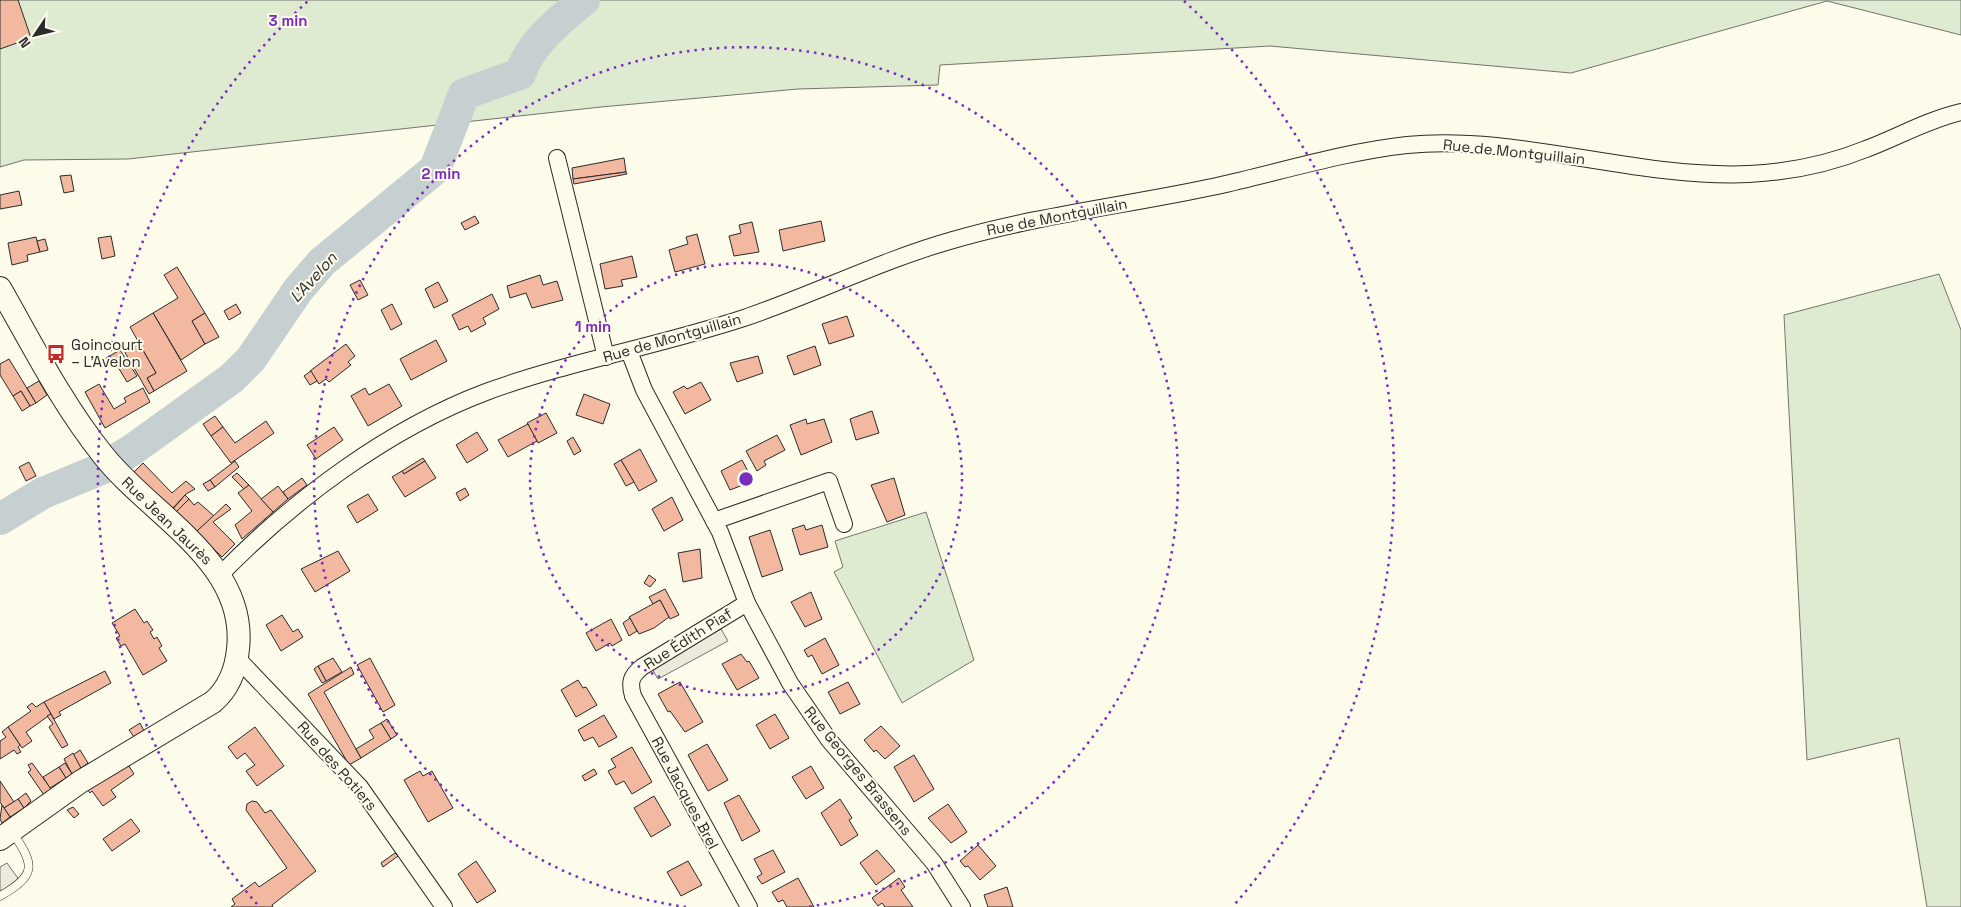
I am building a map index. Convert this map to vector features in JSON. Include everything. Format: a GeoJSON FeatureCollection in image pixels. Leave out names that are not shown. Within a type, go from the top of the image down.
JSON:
{"type":"FeatureCollection","features":[{"type":"Feature","properties":{"kind":"street","name":"Rue de Montguillain"},"geometry":{"type":"LineString","coordinates":[[220,575],[301,501],[360,460],[413,427],[447,409],[492,390],[750,316],[802,298],[927,248],[976,234],[1208,188],[1383,148],[1431,144],[1480,145],[1643,167],[1754,174],[1801,168],[1833,161],[1865,150],[1936,119],[1961,112]]}},
{"type":"Feature","properties":{"kind":"street"},"geometry":{"type":"LineString","coordinates":[[557,158],[606,357]]}},
{"type":"Feature","properties":{"kind":"street","name":"Rue Jean Jaurès"},"geometry":{"type":"LineString","coordinates":[[0,288],[71,409],[102,455],[123,478],[202,552],[220,575],[231,596],[237,616],[237,658],[223,692],[213,702],[121,756],[5,834]]}},
{"type":"Feature","properties":{"kind":"street","name":"Rue Édith Piaf"},"geometry":{"type":"LineString","coordinates":[[629,351],[644,390],[714,521],[747,603],[642,667],[632,676]]}},
{"type":"Feature","properties":{"kind":"street"},"geometry":{"type":"LineString","coordinates":[[714,521],[829,481],[844,524]]}},
{"type":"Feature","properties":{"kind":"street","name":"Rue Georges Brassens"},"geometry":{"type":"LineString","coordinates":[[747,603],[785,674],[813,718],[934,863],[962,907]]}},
{"type":"Feature","properties":{"kind":"street","name":"Rue des Potiers"},"geometry":{"type":"LineString","coordinates":[[237,658],[360,787],[444,907]]}},
{"type":"Feature","properties":{"kind":"street","name":"Rue Jacques Brel"},"geometry":{"type":"LineString","coordinates":[[632,676],[633,696],[749,907]]}},
{"type":"Feature","properties":{"kind":"lane"},"geometry":{"type":"LineString","coordinates":[[0,896],[26,876],[30,865],[28,855],[5,834]]}},
{"type":"Feature","properties":{"kind":"green space"},"geometry":{"type":"Polygon","coordinates":[[[0,0],[1961,0],[1961,35],[1827,1],[1571,73],[1270,46],[940,65],[938,85],[798,89],[601,107],[128,159],[24,160],[0,167],[0,0]]]}},
{"type":"Feature","properties":{"kind":"green space"},"geometry":{"type":"Polygon","coordinates":[[[1939,274],[1961,330],[1961,907],[1927,907],[1899,738],[1807,760],[1784,315],[1939,274]]]}},
{"type":"Feature","properties":{"kind":"green space"},"geometry":{"type":"Polygon","coordinates":[[[926,512],[974,660],[902,703],[834,572],[843,567],[835,541],[926,512]]]}},
{"type":"Feature","properties":{"kind":"shaded area"},"geometry":{"type":"Polygon","coordinates":[[[721,629],[728,641],[658,679],[651,667],[721,629]]]}},
{"type":"Feature","properties":{"kind":"shaded area"},"geometry":{"type":"Polygon","coordinates":[[[7,863],[20,881],[0,896],[0,867],[7,863]]]}},
{"type":"Feature","properties":{"kind":"building"},"geometry":{"type":"Polygon","coordinates":[[[0,0],[18,0],[31,38],[0,49],[0,0]]]}},
{"type":"Feature","properties":{"kind":"building"},"geometry":{"type":"Polygon","coordinates":[[[624,158],[626,172],[573,179],[572,168],[624,158]]]}},
{"type":"Feature","properties":{"kind":"building"},"geometry":{"type":"Polygon","coordinates":[[[626,172],[627,174],[574,184],[573,179],[626,172]]]}},
{"type":"Feature","properties":{"kind":"building"},"geometry":{"type":"Polygon","coordinates":[[[71,175],[74,191],[64,193],[60,176],[71,175]]]}},
{"type":"Feature","properties":{"kind":"building"},"geometry":{"type":"Polygon","coordinates":[[[19,191],[22,205],[0,209],[0,195],[19,191]]]}},
{"type":"Feature","properties":{"kind":"building"},"geometry":{"type":"Polygon","coordinates":[[[475,216],[479,223],[465,230],[461,223],[475,216]]]}},
{"type":"Feature","properties":{"kind":"building"},"geometry":{"type":"Polygon","coordinates":[[[821,221],[825,241],[783,251],[779,230],[821,221]]]}},
{"type":"Feature","properties":{"kind":"building"},"geometry":{"type":"Polygon","coordinates":[[[752,222],[759,252],[734,256],[729,236],[741,233],[739,225],[752,222]]]}},
{"type":"Feature","properties":{"kind":"building"},"geometry":{"type":"Polygon","coordinates":[[[697,234],[705,264],[675,272],[669,250],[688,244],[686,237],[697,234]]]}},
{"type":"Feature","properties":{"kind":"building"},"geometry":{"type":"Polygon","coordinates":[[[111,236],[115,256],[102,259],[98,238],[111,236]]]}},
{"type":"Feature","properties":{"kind":"building"},"geometry":{"type":"Polygon","coordinates":[[[36,237],[40,252],[27,255],[28,261],[12,265],[8,243],[36,237]]]}},
{"type":"Feature","properties":{"kind":"building"},"geometry":{"type":"Polygon","coordinates":[[[45,239],[48,250],[40,252],[37,241],[45,239]]]}},
{"type":"Feature","properties":{"kind":"building"},"geometry":{"type":"Polygon","coordinates":[[[632,256],[637,277],[621,280],[623,286],[605,289],[600,264],[632,256]]]}},
{"type":"Feature","properties":{"kind":"building"},"geometry":{"type":"Polygon","coordinates":[[[177,267],[205,313],[192,321],[205,344],[181,360],[153,313],[178,298],[164,275],[177,267]]]}},
{"type":"Feature","properties":{"kind":"building"},"geometry":{"type":"Polygon","coordinates":[[[540,275],[543,285],[557,281],[563,300],[532,308],[526,293],[510,298],[507,286],[540,275]]]}},
{"type":"Feature","properties":{"kind":"building"},"geometry":{"type":"Polygon","coordinates":[[[360,280],[368,295],[358,300],[350,285],[360,280]]]}},
{"type":"Feature","properties":{"kind":"building"},"geometry":{"type":"Polygon","coordinates":[[[438,282],[448,301],[434,308],[425,289],[438,282]]]}},
{"type":"Feature","properties":{"kind":"building"},"geometry":{"type":"Polygon","coordinates":[[[492,294],[499,309],[483,318],[486,324],[471,332],[468,326],[459,330],[452,315],[492,294]]]}},
{"type":"Feature","properties":{"kind":"building"},"geometry":{"type":"Polygon","coordinates":[[[236,304],[241,313],[229,320],[224,311],[236,304]]]}},
{"type":"Feature","properties":{"kind":"building"},"geometry":{"type":"Polygon","coordinates":[[[392,304],[402,324],[391,330],[381,310],[392,304]]]}},
{"type":"Feature","properties":{"kind":"building"},"geometry":{"type":"Polygon","coordinates":[[[153,313],[187,371],[154,391],[147,378],[156,373],[130,327],[153,313]]]}},
{"type":"Feature","properties":{"kind":"building"},"geometry":{"type":"Polygon","coordinates":[[[205,313],[219,337],[205,344],[192,321],[205,313]]]}},
{"type":"Feature","properties":{"kind":"building"},"geometry":{"type":"Polygon","coordinates":[[[847,316],[854,336],[829,344],[822,324],[847,316]]]}},
{"type":"Feature","properties":{"kind":"building"},"geometry":{"type":"Polygon","coordinates":[[[137,340],[156,373],[147,378],[154,391],[149,394],[123,349],[137,340]]]}},
{"type":"Feature","properties":{"kind":"building"},"geometry":{"type":"Polygon","coordinates":[[[436,340],[447,361],[411,380],[400,359],[436,340]]]}},
{"type":"Feature","properties":{"kind":"building"},"geometry":{"type":"Polygon","coordinates":[[[346,344],[355,356],[348,362],[351,365],[329,382],[326,379],[319,384],[310,371],[346,344]]]}},
{"type":"Feature","properties":{"kind":"building"},"geometry":{"type":"Polygon","coordinates":[[[815,346],[821,365],[794,375],[787,356],[815,346]]]}},
{"type":"Feature","properties":{"kind":"building"},"geometry":{"type":"Polygon","coordinates":[[[120,350],[137,376],[127,382],[115,362],[110,365],[106,358],[120,350]]]}},
{"type":"Feature","properties":{"kind":"building"},"geometry":{"type":"Polygon","coordinates":[[[758,356],[763,373],[737,382],[730,363],[758,356]]]}},
{"type":"Feature","properties":{"kind":"building"},"geometry":{"type":"Polygon","coordinates":[[[9,359],[36,403],[30,406],[21,391],[13,396],[0,375],[0,364],[9,359]]]}},
{"type":"Feature","properties":{"kind":"building"},"geometry":{"type":"Polygon","coordinates":[[[311,371],[317,381],[310,385],[304,376],[311,371]]]}},
{"type":"Feature","properties":{"kind":"building"},"geometry":{"type":"Polygon","coordinates":[[[39,381],[47,395],[36,403],[27,388],[39,381]]]}},
{"type":"Feature","properties":{"kind":"building"},"geometry":{"type":"Polygon","coordinates":[[[701,382],[711,400],[685,414],[673,392],[684,386],[687,389],[701,382]]]}},
{"type":"Feature","properties":{"kind":"building"},"geometry":{"type":"Polygon","coordinates":[[[99,384],[114,409],[126,402],[124,398],[143,388],[150,402],[105,428],[85,392],[99,384]]]}},
{"type":"Feature","properties":{"kind":"building"},"geometry":{"type":"Polygon","coordinates":[[[389,384],[402,406],[368,426],[351,396],[365,388],[369,395],[389,384]]]}},
{"type":"Feature","properties":{"kind":"building"},"geometry":{"type":"Polygon","coordinates":[[[21,391],[30,406],[22,411],[13,396],[21,391]]]}},
{"type":"Feature","properties":{"kind":"building"},"geometry":{"type":"Polygon","coordinates":[[[584,394],[610,404],[603,424],[576,415],[584,394]]]}},
{"type":"Feature","properties":{"kind":"building"},"geometry":{"type":"Polygon","coordinates":[[[872,411],[879,433],[856,440],[850,419],[872,411]]]}},
{"type":"Feature","properties":{"kind":"building"},"geometry":{"type":"Polygon","coordinates":[[[546,413],[557,433],[538,443],[527,423],[546,413]]]}},
{"type":"Feature","properties":{"kind":"building"},"geometry":{"type":"Polygon","coordinates":[[[215,416],[223,427],[211,436],[203,424],[215,416]]]}},
{"type":"Feature","properties":{"kind":"building"},"geometry":{"type":"Polygon","coordinates":[[[806,419],[807,424],[824,419],[832,442],[801,455],[790,425],[806,419]]]}},
{"type":"Feature","properties":{"kind":"building"},"geometry":{"type":"Polygon","coordinates":[[[266,421],[274,433],[231,463],[211,436],[223,427],[235,443],[266,421]]]}},
{"type":"Feature","properties":{"kind":"building"},"geometry":{"type":"Polygon","coordinates":[[[528,424],[537,441],[508,457],[498,440],[528,424]]]}},
{"type":"Feature","properties":{"kind":"building"},"geometry":{"type":"Polygon","coordinates":[[[334,427],[343,440],[316,459],[307,445],[334,427]]]}},
{"type":"Feature","properties":{"kind":"building"},"geometry":{"type":"Polygon","coordinates":[[[477,432],[488,450],[467,463],[456,445],[477,432]]]}},
{"type":"Feature","properties":{"kind":"building"},"geometry":{"type":"Polygon","coordinates":[[[777,435],[785,450],[764,461],[766,465],[757,471],[746,451],[777,435]]]}},
{"type":"Feature","properties":{"kind":"building"},"geometry":{"type":"Polygon","coordinates":[[[573,437],[581,451],[574,455],[567,441],[573,437]]]}},
{"type":"Feature","properties":{"kind":"building"},"geometry":{"type":"Polygon","coordinates":[[[640,449],[657,481],[639,491],[621,460],[640,449]]]}},
{"type":"Feature","properties":{"kind":"building"},"geometry":{"type":"Polygon","coordinates":[[[423,458],[425,461],[404,474],[402,471],[423,458]]]}},
{"type":"Feature","properties":{"kind":"building"},"geometry":{"type":"Polygon","coordinates":[[[621,460],[634,482],[626,486],[614,464],[621,460]]]}},
{"type":"Feature","properties":{"kind":"building"},"geometry":{"type":"Polygon","coordinates":[[[742,460],[753,481],[730,490],[721,471],[742,460]]]}},
{"type":"Feature","properties":{"kind":"building"},"geometry":{"type":"Polygon","coordinates":[[[235,461],[239,467],[215,487],[210,480],[235,461]]]}},
{"type":"Feature","properties":{"kind":"building"},"geometry":{"type":"Polygon","coordinates":[[[425,461],[436,478],[405,497],[392,477],[402,471],[404,474],[425,461]]]}},
{"type":"Feature","properties":{"kind":"building"},"geometry":{"type":"Polygon","coordinates":[[[29,462],[36,476],[26,481],[19,467],[29,462]]]}},
{"type":"Feature","properties":{"kind":"building"},"geometry":{"type":"Polygon","coordinates":[[[143,463],[172,493],[186,481],[195,489],[186,494],[172,509],[133,473],[143,463]]]}},
{"type":"Feature","properties":{"kind":"building"},"geometry":{"type":"Polygon","coordinates":[[[237,473],[249,485],[244,489],[232,477],[237,473]]]}},
{"type":"Feature","properties":{"kind":"building"},"geometry":{"type":"Polygon","coordinates":[[[302,478],[307,485],[288,499],[283,492],[302,478]]]}},
{"type":"Feature","properties":{"kind":"building"},"geometry":{"type":"Polygon","coordinates":[[[894,478],[905,515],[887,522],[871,485],[894,478]]]}},
{"type":"Feature","properties":{"kind":"building"},"geometry":{"type":"Polygon","coordinates":[[[210,480],[215,487],[208,491],[203,484],[210,480]]]}},
{"type":"Feature","properties":{"kind":"building"},"geometry":{"type":"Polygon","coordinates":[[[249,485],[273,512],[242,539],[235,525],[252,511],[238,493],[249,485]]]}},
{"type":"Feature","properties":{"kind":"building"},"geometry":{"type":"Polygon","coordinates":[[[278,486],[288,499],[273,512],[261,499],[278,486]]]}},
{"type":"Feature","properties":{"kind":"building"},"geometry":{"type":"Polygon","coordinates":[[[465,488],[469,495],[460,501],[456,493],[465,488]]]}},
{"type":"Feature","properties":{"kind":"building"},"geometry":{"type":"Polygon","coordinates":[[[368,494],[378,510],[357,523],[347,506],[368,494]]]}},
{"type":"Feature","properties":{"kind":"building"},"geometry":{"type":"Polygon","coordinates":[[[185,495],[189,499],[176,512],[173,509],[185,495]]]}},
{"type":"Feature","properties":{"kind":"building"},"geometry":{"type":"Polygon","coordinates":[[[672,497],[683,520],[664,531],[652,509],[672,497]]]}},
{"type":"Feature","properties":{"kind":"building"},"geometry":{"type":"Polygon","coordinates":[[[189,499],[194,505],[198,502],[214,516],[196,532],[176,512],[189,499]]]}},
{"type":"Feature","properties":{"kind":"building"},"geometry":{"type":"Polygon","coordinates":[[[226,504],[231,509],[213,522],[235,544],[222,557],[196,532],[226,504]]]}},
{"type":"Feature","properties":{"kind":"building"},"geometry":{"type":"Polygon","coordinates":[[[804,525],[806,530],[822,525],[828,547],[800,555],[792,529],[804,525]]]}},
{"type":"Feature","properties":{"kind":"building"},"geometry":{"type":"Polygon","coordinates":[[[770,530],[783,570],[762,577],[749,537],[770,530]]]}},
{"type":"Feature","properties":{"kind":"building"},"geometry":{"type":"Polygon","coordinates":[[[700,549],[702,578],[683,582],[678,553],[700,549]]]}},
{"type":"Feature","properties":{"kind":"building"},"geometry":{"type":"Polygon","coordinates":[[[338,551],[350,571],[315,592],[301,569],[338,551]]]}},
{"type":"Feature","properties":{"kind":"building"},"geometry":{"type":"Polygon","coordinates":[[[649,575],[656,580],[650,587],[644,583],[649,575]]]}},
{"type":"Feature","properties":{"kind":"building"},"geometry":{"type":"Polygon","coordinates":[[[665,589],[679,615],[670,619],[660,600],[653,604],[649,597],[665,589]]]}},
{"type":"Feature","properties":{"kind":"building"},"geometry":{"type":"Polygon","coordinates":[[[811,592],[822,619],[805,627],[791,602],[811,592]]]}},
{"type":"Feature","properties":{"kind":"building"},"geometry":{"type":"Polygon","coordinates":[[[660,600],[669,617],[654,628],[639,634],[629,617],[660,600]]]}},
{"type":"Feature","properties":{"kind":"building"},"geometry":{"type":"Polygon","coordinates":[[[135,609],[144,623],[147,621],[153,630],[150,632],[154,639],[157,637],[162,646],[159,648],[167,661],[143,675],[125,644],[121,646],[116,638],[120,636],[112,623],[135,609]]]}},
{"type":"Feature","properties":{"kind":"building"},"geometry":{"type":"Polygon","coordinates":[[[282,615],[293,632],[298,629],[303,637],[281,651],[266,625],[282,615]]]}},
{"type":"Feature","properties":{"kind":"building"},"geometry":{"type":"Polygon","coordinates":[[[630,618],[637,631],[629,636],[623,623],[630,618]]]}},
{"type":"Feature","properties":{"kind":"building"},"geometry":{"type":"Polygon","coordinates":[[[611,619],[622,640],[612,646],[610,643],[596,651],[586,633],[611,619]]]}},
{"type":"Feature","properties":{"kind":"building"},"geometry":{"type":"Polygon","coordinates":[[[825,638],[839,665],[822,674],[812,655],[808,657],[804,650],[825,638]]]}},
{"type":"Feature","properties":{"kind":"building"},"geometry":{"type":"Polygon","coordinates":[[[741,654],[747,662],[749,661],[759,678],[737,690],[722,664],[741,654]]]}},
{"type":"Feature","properties":{"kind":"building"},"geometry":{"type":"Polygon","coordinates":[[[333,658],[342,672],[326,681],[318,666],[333,658]]]}},
{"type":"Feature","properties":{"kind":"building"},"geometry":{"type":"Polygon","coordinates":[[[370,658],[395,705],[383,712],[357,665],[370,658]]]}},
{"type":"Feature","properties":{"kind":"building"},"geometry":{"type":"Polygon","coordinates":[[[318,666],[326,681],[322,683],[314,669],[318,666]]]}},
{"type":"Feature","properties":{"kind":"building"},"geometry":{"type":"Polygon","coordinates":[[[351,667],[354,674],[324,692],[361,758],[349,765],[308,694],[351,667]]]}},
{"type":"Feature","properties":{"kind":"building"},"geometry":{"type":"Polygon","coordinates":[[[105,671],[111,683],[59,712],[61,715],[54,719],[44,702],[105,671]]]}},
{"type":"Feature","properties":{"kind":"building"},"geometry":{"type":"Polygon","coordinates":[[[578,680],[583,688],[586,687],[597,705],[576,717],[561,690],[578,680]]]}},
{"type":"Feature","properties":{"kind":"building"},"geometry":{"type":"Polygon","coordinates":[[[680,682],[703,722],[685,732],[670,711],[668,712],[658,694],[680,682]]]}},
{"type":"Feature","properties":{"kind":"building"},"geometry":{"type":"Polygon","coordinates":[[[848,682],[860,704],[840,714],[828,692],[848,682]]]}},
{"type":"Feature","properties":{"kind":"building"},"geometry":{"type":"Polygon","coordinates":[[[44,702],[51,714],[26,732],[32,741],[22,748],[8,727],[31,711],[27,707],[32,703],[36,707],[44,702]]]}},
{"type":"Feature","properties":{"kind":"building"},"geometry":{"type":"Polygon","coordinates":[[[51,714],[68,745],[62,748],[49,727],[53,724],[47,716],[51,714]]]}},
{"type":"Feature","properties":{"kind":"building"},"geometry":{"type":"Polygon","coordinates":[[[775,714],[789,738],[770,749],[756,725],[775,714]]]}},
{"type":"Feature","properties":{"kind":"building"},"geometry":{"type":"Polygon","coordinates":[[[604,715],[617,737],[599,747],[593,737],[584,741],[578,730],[604,715]]]}},
{"type":"Feature","properties":{"kind":"building"},"geometry":{"type":"Polygon","coordinates":[[[387,719],[397,735],[391,739],[381,723],[387,719]]]}},
{"type":"Feature","properties":{"kind":"building"},"geometry":{"type":"Polygon","coordinates":[[[140,723],[144,731],[134,737],[129,730],[140,723]]]}},
{"type":"Feature","properties":{"kind":"building"},"geometry":{"type":"Polygon","coordinates":[[[381,723],[391,739],[361,758],[356,749],[374,738],[369,730],[381,723]]]}},
{"type":"Feature","properties":{"kind":"building"},"geometry":{"type":"Polygon","coordinates":[[[881,726],[900,746],[885,759],[876,750],[874,752],[864,740],[881,726]]]}},
{"type":"Feature","properties":{"kind":"building"},"geometry":{"type":"Polygon","coordinates":[[[8,727],[20,745],[18,747],[21,752],[17,754],[14,750],[0,759],[0,741],[6,737],[2,732],[8,727]]]}},
{"type":"Feature","properties":{"kind":"building"},"geometry":{"type":"Polygon","coordinates":[[[255,727],[284,766],[257,786],[246,771],[255,765],[245,753],[237,759],[228,747],[255,727]]]}},
{"type":"Feature","properties":{"kind":"building"},"geometry":{"type":"Polygon","coordinates":[[[707,744],[728,780],[708,791],[688,755],[707,744]]]}},
{"type":"Feature","properties":{"kind":"building"},"geometry":{"type":"Polygon","coordinates":[[[632,747],[652,782],[632,794],[624,781],[616,785],[608,771],[616,767],[611,759],[632,747]]]}},
{"type":"Feature","properties":{"kind":"building"},"geometry":{"type":"Polygon","coordinates":[[[80,750],[88,763],[81,768],[73,755],[80,750]]]}},
{"type":"Feature","properties":{"kind":"building"},"geometry":{"type":"Polygon","coordinates":[[[73,753],[81,768],[72,774],[64,759],[73,753]]]}},
{"type":"Feature","properties":{"kind":"building"},"geometry":{"type":"Polygon","coordinates":[[[914,755],[934,789],[914,802],[894,767],[914,755]]]}},
{"type":"Feature","properties":{"kind":"building"},"geometry":{"type":"Polygon","coordinates":[[[32,763],[52,790],[44,795],[28,772],[31,770],[28,765],[32,763]]]}},
{"type":"Feature","properties":{"kind":"building"},"geometry":{"type":"Polygon","coordinates":[[[65,763],[72,774],[66,778],[59,767],[65,763]]]}},
{"type":"Feature","properties":{"kind":"building"},"geometry":{"type":"Polygon","coordinates":[[[127,763],[134,774],[111,790],[116,797],[103,806],[92,791],[90,793],[87,789],[127,763]]]}},
{"type":"Feature","properties":{"kind":"building"},"geometry":{"type":"Polygon","coordinates":[[[811,766],[824,788],[806,799],[792,777],[811,766]]]}},
{"type":"Feature","properties":{"kind":"building"},"geometry":{"type":"Polygon","coordinates":[[[59,767],[66,778],[50,788],[43,777],[59,767]]]}},
{"type":"Feature","properties":{"kind":"building"},"geometry":{"type":"Polygon","coordinates":[[[594,769],[597,774],[585,781],[582,776],[594,769]]]}},
{"type":"Feature","properties":{"kind":"building"},"geometry":{"type":"Polygon","coordinates":[[[420,771],[423,776],[432,771],[453,808],[428,822],[404,780],[420,771]]]}},
{"type":"Feature","properties":{"kind":"building"},"geometry":{"type":"Polygon","coordinates":[[[0,781],[14,802],[4,808],[0,802],[0,781]]]}},
{"type":"Feature","properties":{"kind":"building"},"geometry":{"type":"Polygon","coordinates":[[[26,793],[31,801],[24,808],[18,799],[26,793]]]}},
{"type":"Feature","properties":{"kind":"building"},"geometry":{"type":"Polygon","coordinates":[[[739,795],[760,831],[742,841],[724,803],[739,795]]]}},
{"type":"Feature","properties":{"kind":"building"},"geometry":{"type":"Polygon","coordinates":[[[654,796],[671,825],[651,837],[634,808],[654,796]]]}},
{"type":"Feature","properties":{"kind":"building"},"geometry":{"type":"Polygon","coordinates":[[[18,799],[24,808],[10,817],[4,808],[18,799]]]}},
{"type":"Feature","properties":{"kind":"building"},"geometry":{"type":"Polygon","coordinates":[[[840,799],[852,818],[849,820],[858,835],[841,846],[821,813],[840,799]]]}},
{"type":"Feature","properties":{"kind":"building"},"geometry":{"type":"Polygon","coordinates":[[[252,801],[257,802],[265,813],[271,810],[316,871],[272,905],[273,907],[231,907],[235,904],[232,899],[255,882],[259,887],[287,868],[246,810],[247,804],[252,801]]]}},
{"type":"Feature","properties":{"kind":"building"},"geometry":{"type":"Polygon","coordinates":[[[948,804],[967,832],[951,843],[928,818],[948,804]]]}},
{"type":"Feature","properties":{"kind":"building"},"geometry":{"type":"Polygon","coordinates":[[[2,805],[10,817],[2,823],[0,819],[2,805]]]}},
{"type":"Feature","properties":{"kind":"building"},"geometry":{"type":"Polygon","coordinates":[[[73,807],[79,814],[74,818],[67,810],[73,807]]]}},
{"type":"Feature","properties":{"kind":"building"},"geometry":{"type":"Polygon","coordinates":[[[131,819],[140,831],[112,851],[103,839],[131,819]]]}},
{"type":"Feature","properties":{"kind":"building"},"geometry":{"type":"Polygon","coordinates":[[[978,845],[996,866],[980,880],[968,866],[965,867],[960,861],[978,845]]]}},
{"type":"Feature","properties":{"kind":"building"},"geometry":{"type":"Polygon","coordinates":[[[773,850],[785,872],[762,884],[757,877],[762,874],[754,859],[773,850]]]}},
{"type":"Feature","properties":{"kind":"building"},"geometry":{"type":"Polygon","coordinates":[[[877,850],[895,871],[876,885],[860,863],[877,850]]]}},
{"type":"Feature","properties":{"kind":"building"},"geometry":{"type":"Polygon","coordinates":[[[395,853],[398,856],[383,867],[381,863],[395,853]]]}},
{"type":"Feature","properties":{"kind":"building"},"geometry":{"type":"Polygon","coordinates":[[[476,861],[496,891],[477,903],[458,874],[476,861]]]}},
{"type":"Feature","properties":{"kind":"building"},"geometry":{"type":"Polygon","coordinates":[[[688,861],[702,885],[681,896],[667,872],[688,861]]]}},
{"type":"Feature","properties":{"kind":"building"},"geometry":{"type":"Polygon","coordinates":[[[798,878],[814,907],[787,907],[783,900],[778,902],[772,892],[798,878]]]}},
{"type":"Feature","properties":{"kind":"building"},"geometry":{"type":"Polygon","coordinates":[[[899,878],[905,887],[901,890],[913,907],[885,907],[882,903],[878,906],[872,898],[899,878]]]}},
{"type":"Feature","properties":{"kind":"building"},"geometry":{"type":"Polygon","coordinates":[[[1007,887],[1013,907],[988,907],[984,895],[1007,887]]]}},
{"type":"Feature","properties":{"kind":"waterway","name":"L'Avelon"},"geometry":{"type":"LineString","coordinates":[[0,519],[43,493],[101,469],[132,450],[232,378],[251,359],[298,290],[322,262],[435,169],[464,94],[520,74],[538,42],[584,0]]}},
{"type":"Feature","properties":{"kind":"place","name":"Goincourt – L'Avelon"},"geometry":{"type":"Point","coordinates":[56,354]}}]}
